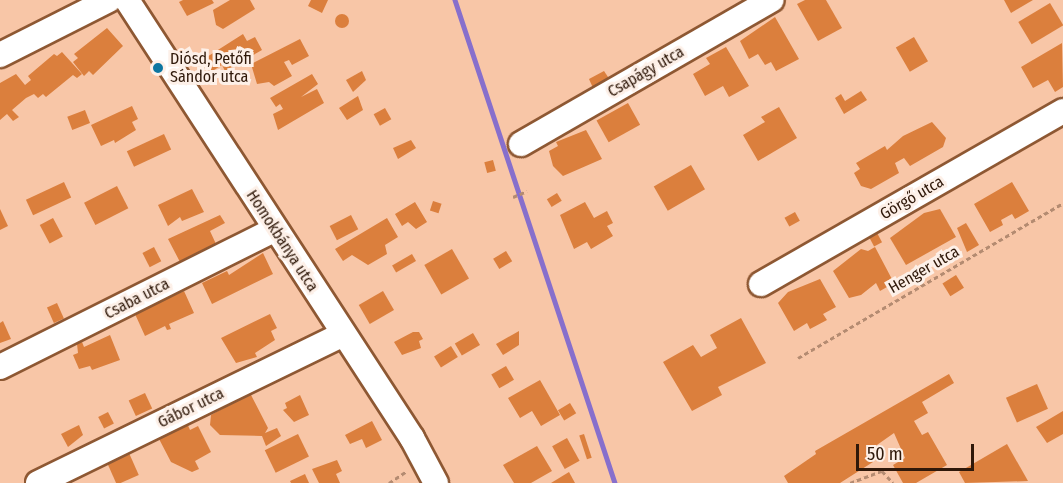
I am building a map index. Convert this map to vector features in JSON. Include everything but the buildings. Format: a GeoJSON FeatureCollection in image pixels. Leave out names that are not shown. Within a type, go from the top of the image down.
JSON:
{"type":"FeatureCollection","features":[{"type":"Feature","properties":{"kind":"street"},"geometry":{"type":"LineString","coordinates":[[0,55],[109,0]]}},
{"type":"Feature","properties":{"kind":"street","name":"Homokbánya utca"},"geometry":{"type":"LineString","coordinates":[[126,0],[273,230],[343,334],[436,483]]}},
{"type":"Feature","properties":{"kind":"street","name":"Csapágy utca"},"geometry":{"type":"LineString","coordinates":[[521,144],[771,0]]}},
{"type":"Feature","properties":{"kind":"street","name":"Görgő utca"},"geometry":{"type":"LineString","coordinates":[[761,284],[1063,111]]}},
{"type":"Feature","properties":{"kind":"street","name":"Csaba utca"},"geometry":{"type":"LineString","coordinates":[[0,367],[273,230]]}},
{"type":"Feature","properties":{"kind":"street","name":"Gábor utca"},"geometry":{"type":"LineString","coordinates":[[38,483],[343,334]]}},
{"type":"Feature","properties":{"kind":"path"},"geometry":{"type":"LineString","coordinates":[[513,197],[526,191]]}},
{"type":"Feature","properties":{"kind":"path","name":"Henger utca"},"geometry":{"type":"LineString","coordinates":[[798,358],[1063,203]]}},
{"type":"Feature","properties":{"kind":"path"},"geometry":{"type":"LineString","coordinates":[[389,483],[411,469]]}},
{"type":"Feature","properties":{"kind":"path"},"geometry":{"type":"LineString","coordinates":[[850,483],[882,471],[893,483]]}},
{"type":"Feature","properties":{"kind":"waterway"},"geometry":{"type":"LineString","coordinates":[[455,0],[615,483]]}},
{"type":"Feature","properties":{"kind":"place","name":"Diósd, Petőfi Sándor utca"},"geometry":{"type":"Point","coordinates":[158,68]}}]}
